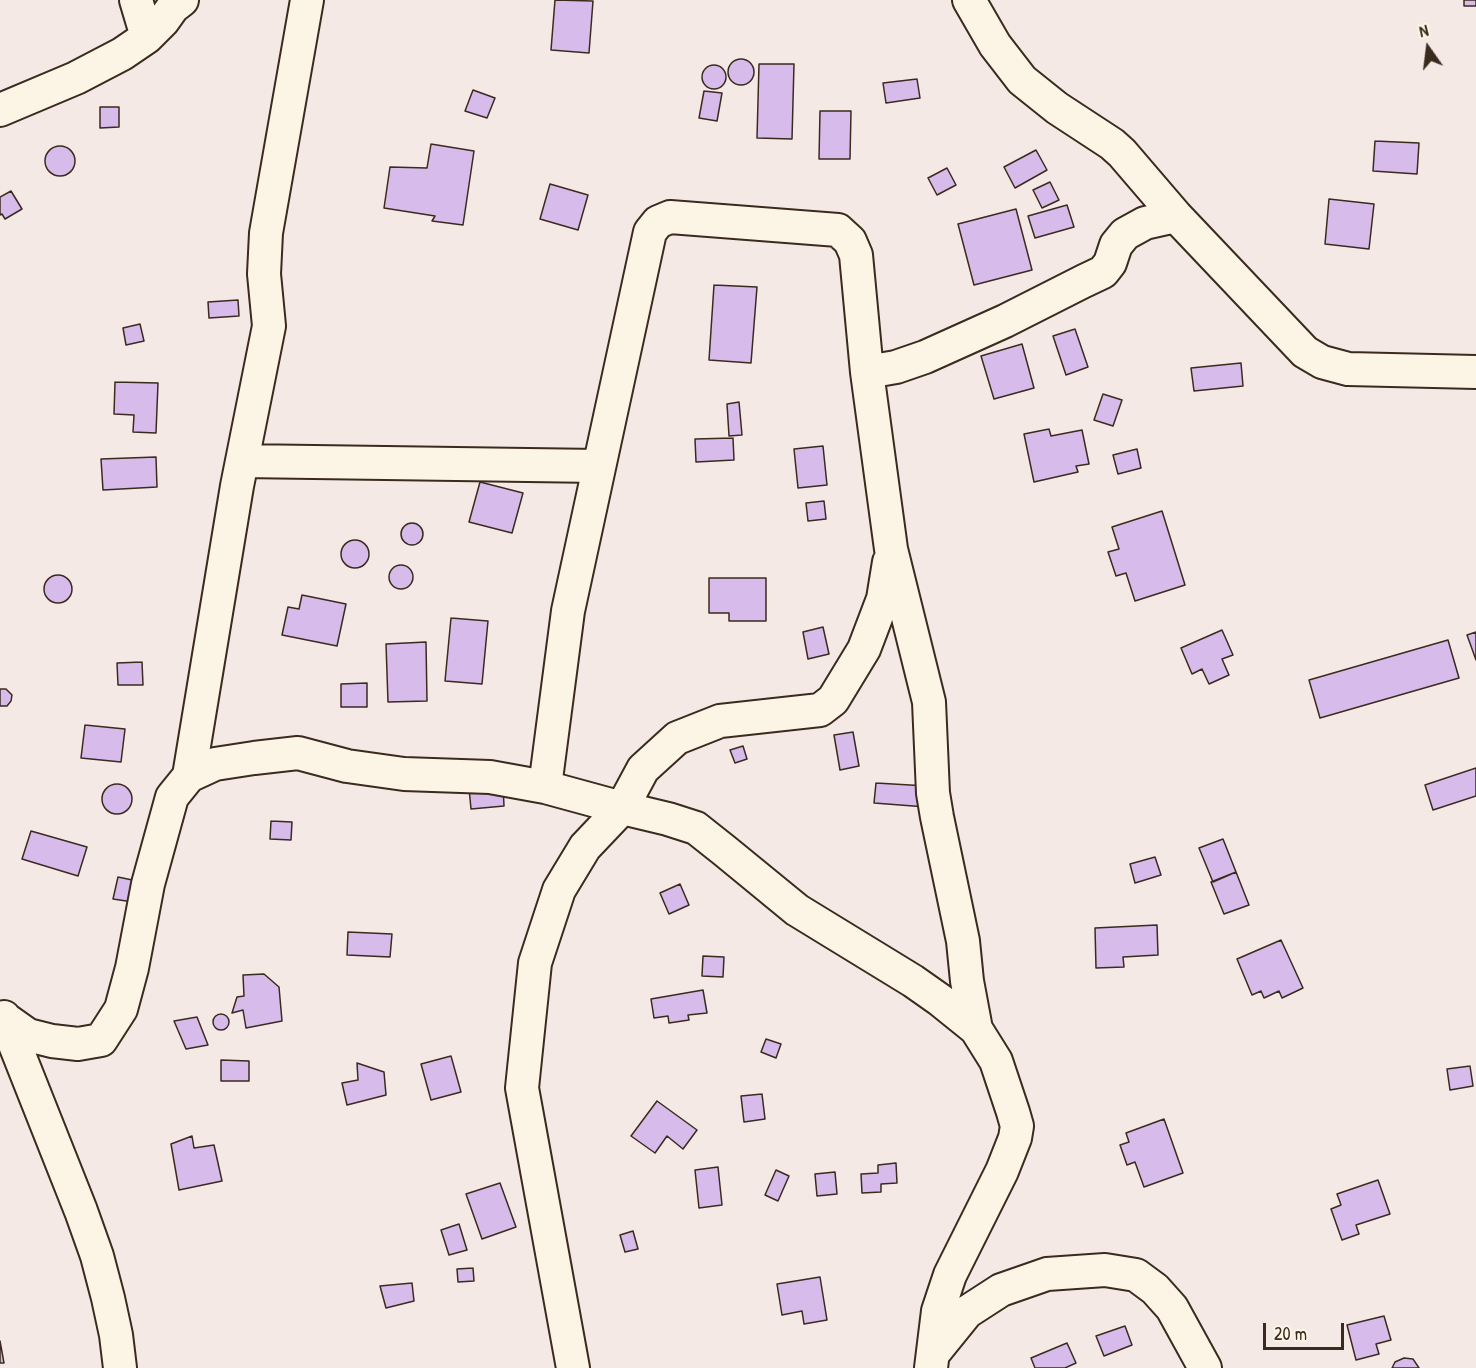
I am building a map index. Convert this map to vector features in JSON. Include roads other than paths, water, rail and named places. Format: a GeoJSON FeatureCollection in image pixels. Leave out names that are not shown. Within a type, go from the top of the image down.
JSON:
{"type":"FeatureCollection","features":[{"type":"Feature","properties":{"kind":"street"},"geometry":{"type":"LineString","coordinates":[[136,0],[147,37]]}},
{"type":"Feature","properties":{"kind":"street"},"geometry":{"type":"LineString","coordinates":[[0,110],[76,78],[122,54],[147,37],[182,0]]}},
{"type":"Feature","properties":{"kind":"street"},"geometry":{"type":"LineString","coordinates":[[189,776],[235,497],[269,326],[264,274],[266,233],[307,0]]}},
{"type":"Feature","properties":{"kind":"street"},"geometry":{"type":"LineString","coordinates":[[969,0],[995,45],[1022,80],[1057,108],[1122,153],[1176,216],[1305,352],[1322,362],[1348,369],[1476,372]]}},
{"type":"Feature","properties":{"kind":"street"},"geometry":{"type":"LineString","coordinates":[[867,372],[896,367],[925,357],[1005,321],[1103,272],[1110,263],[1116,244],[1125,234],[1145,223],[1176,216]]}},
{"type":"Feature","properties":{"kind":"street"},"geometry":{"type":"LineString","coordinates":[[545,787],[568,611],[650,232],[658,222],[670,217],[838,230],[850,241],[856,255],[867,372],[891,549],[929,702],[933,792],[963,941],[967,981],[976,1029]]}},
{"type":"Feature","properties":{"kind":"street"},"geometry":{"type":"LineString","coordinates":[[242,461],[599,466]]}},
{"type":"Feature","properties":{"kind":"street"},"geometry":{"type":"LineString","coordinates":[[573,1368],[522,1088],[535,963],[559,890],[585,847],[621,808],[643,769],[677,738],[720,722],[820,710],[833,700],[864,649],[872,629],[883,598],[891,549]]}},
{"type":"Feature","properties":{"kind":"street"},"geometry":{"type":"LineString","coordinates":[[2,1014],[27,1035],[78,1044],[101,1040],[121,1009],[132,968],[148,884],[172,797],[189,776],[215,764],[298,753],[347,766],[404,774],[490,777],[545,787],[696,828],[797,910],[940,1000],[976,1029],[996,1061],[1017,1126],[1015,1138],[1002,1171],[950,1275],[938,1311],[932,1361]]}},
{"type":"Feature","properties":{"kind":"street"},"geometry":{"type":"LineString","coordinates":[[2,1014],[97,1256],[116,1335],[120,1368]]}},
{"type":"Feature","properties":{"kind":"street"},"geometry":{"type":"LineString","coordinates":[[932,1361],[967,1312],[1001,1290],[1047,1274],[1105,1270],[1136,1275],[1155,1289],[1172,1308],[1205,1368]]}}]}
